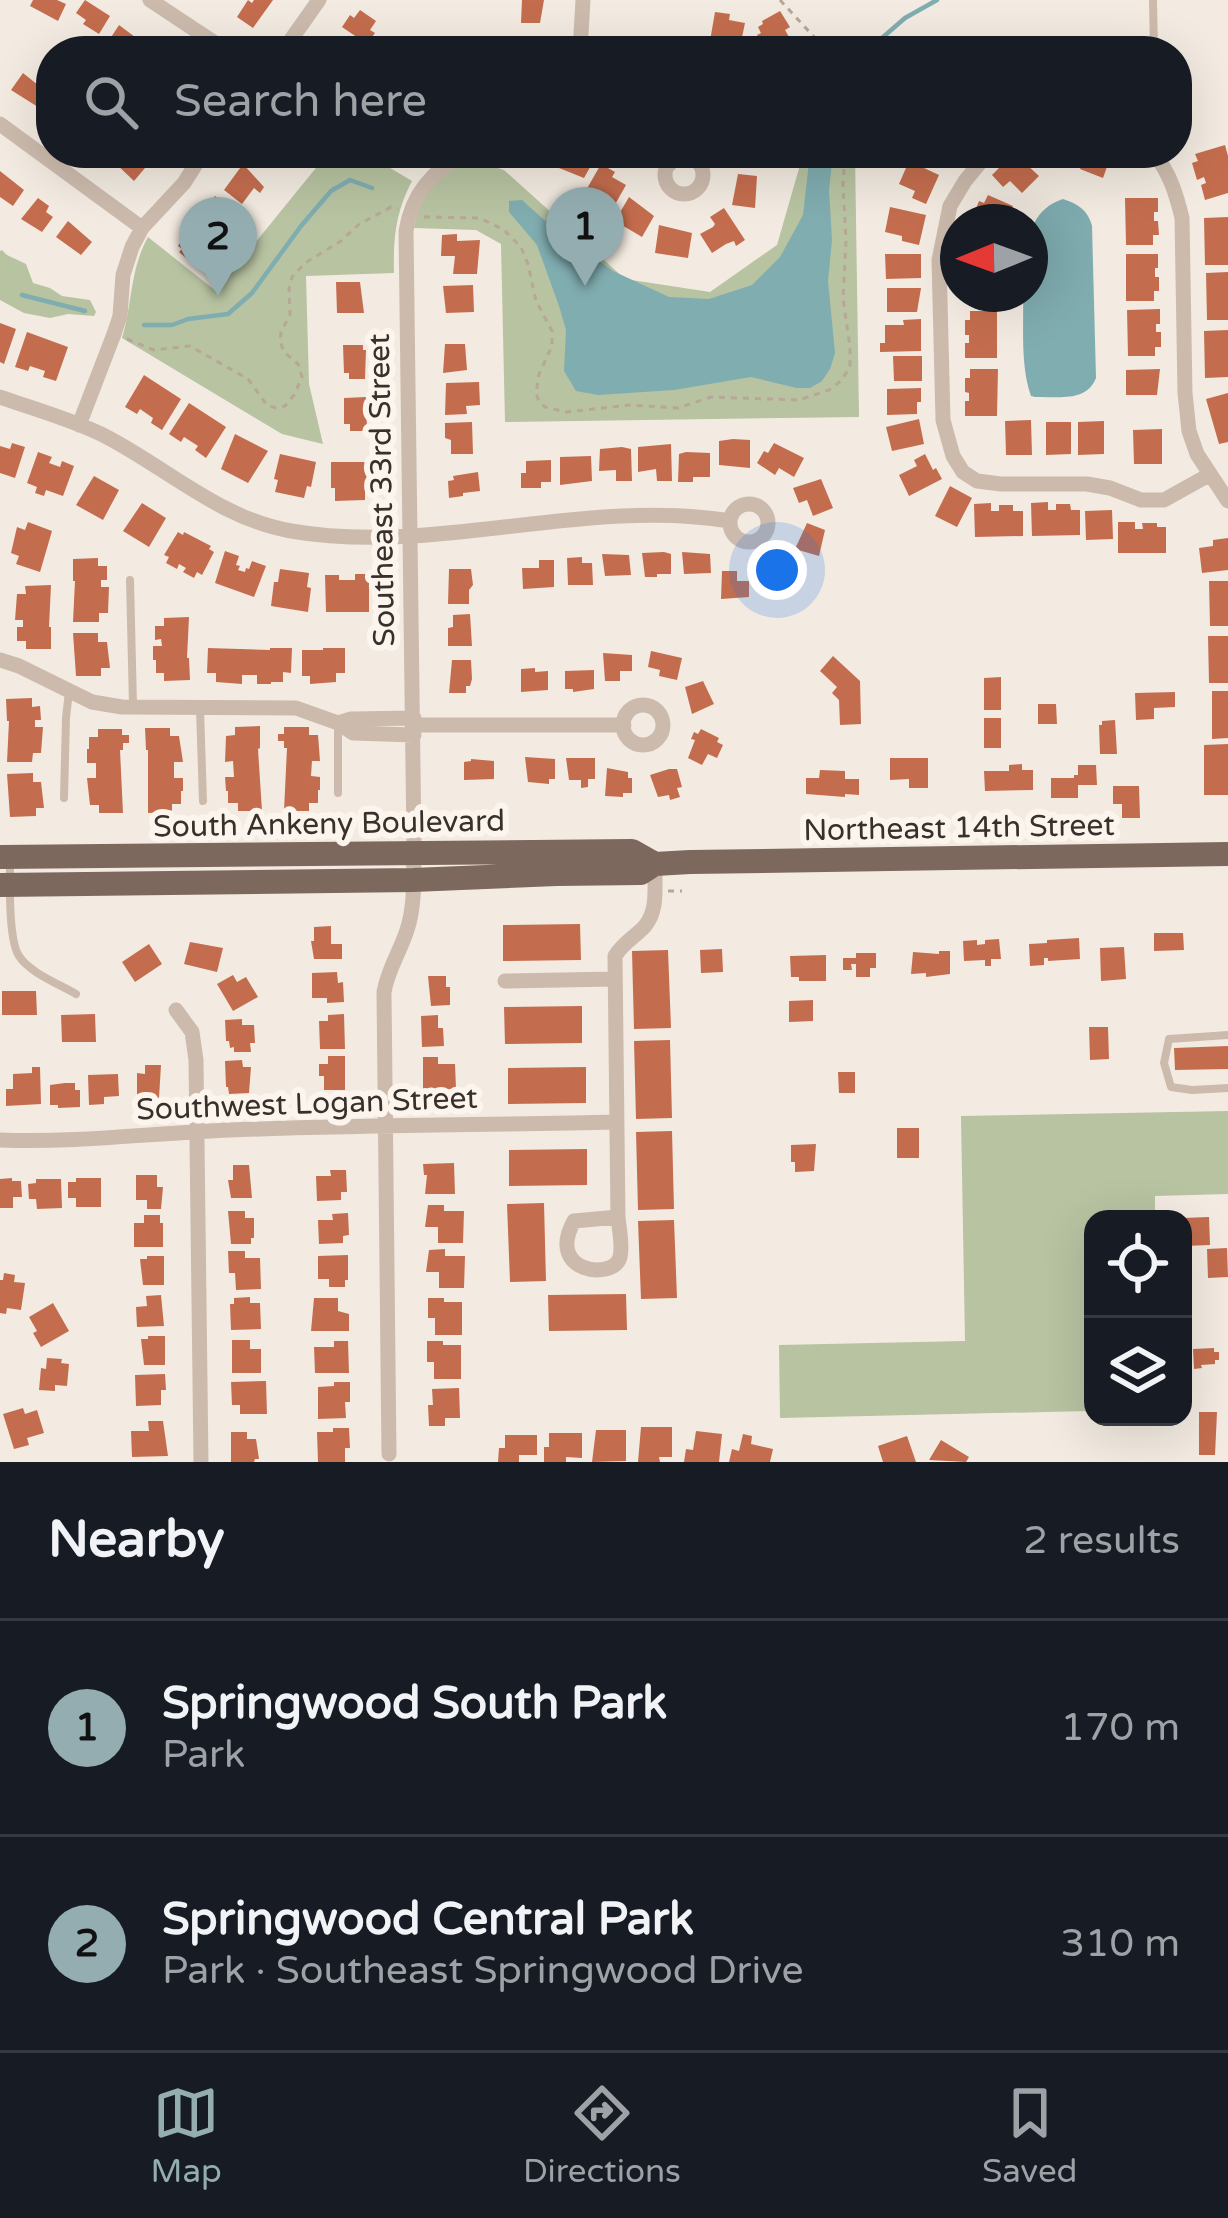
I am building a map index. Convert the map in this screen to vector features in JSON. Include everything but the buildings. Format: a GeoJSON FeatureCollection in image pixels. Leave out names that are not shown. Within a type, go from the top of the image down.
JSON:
{"type":"FeatureCollection","features":[{"type":"Feature","properties":{"kind":"main road","name":"South Ankeny Boulevard"},"geometry":{"type":"LineString","coordinates":[[5,857],[632,851],[656,864]]}},
{"type":"Feature","properties":{"kind":"main road","name":"Northeast 14th Street"},"geometry":{"type":"LineString","coordinates":[[691,862],[1228,854]]}},
{"type":"Feature","properties":{"kind":"main road","name":"South Ankeny Boulevard"},"geometry":{"type":"LineString","coordinates":[[5,885],[641,873],[656,864],[691,862]]}},
{"type":"Feature","properties":{"kind":"street"},"geometry":{"type":"LineString","coordinates":[[150,0],[204,36]]}},
{"type":"Feature","properties":{"kind":"street"},"geometry":{"type":"LineString","coordinates":[[294,36],[319,0]]}},
{"type":"Feature","properties":{"kind":"street"},"geometry":{"type":"LineString","coordinates":[[581,36],[583,0]]}},
{"type":"Feature","properties":{"kind":"street"},"geometry":{"type":"LineString","coordinates":[[0,124],[36,150]]}},
{"type":"Feature","properties":{"kind":"street"},"geometry":{"type":"LineString","coordinates":[[60,168],[142,228]]}},
{"type":"Feature","properties":{"kind":"street"},"geometry":{"type":"LineString","coordinates":[[79,424],[115,334],[126,265],[142,228],[194,168]]}},
{"type":"Feature","properties":{"kind":"street"},"geometry":{"type":"LineString","coordinates":[[409,212],[424,184],[442,168]]}},
{"type":"Feature","properties":{"kind":"street"},"geometry":{"type":"LineString","coordinates":[[975,168],[950,206],[939,260],[943,420],[952,456],[963,472],[977,481],[1001,484],[1087,484],[1141,500],[1164,500],[1209,476]]}},
{"type":"Feature","properties":{"kind":"street"},"geometry":{"type":"LineString","coordinates":[[1165,168],[1182,218],[1184,393],[1190,431],[1209,476],[1228,501]]}},
{"type":"Feature","properties":{"kind":"street","name":"Southeast 33rd Street"},"geometry":{"type":"LineString","coordinates":[[389,1459],[383,992],[408,927],[414,853],[409,212]]}},
{"type":"Feature","properties":{"kind":"street"},"geometry":{"type":"LineString","coordinates":[[0,397],[79,424],[235,513],[287,531],[410,535],[605,516],[690,514],[730,521]]}},
{"type":"Feature","properties":{"kind":"street"},"geometry":{"type":"LineString","coordinates":[[0,660],[92,702],[296,708],[361,734],[414,726],[623,725]]}},
{"type":"Feature","properties":{"kind":"street"},"geometry":{"type":"LineString","coordinates":[[618,1217],[615,956],[651,917],[656,864]]}},
{"type":"Feature","properties":{"kind":"street"},"geometry":{"type":"LineString","coordinates":[[505,981],[614,979]]}},
{"type":"Feature","properties":{"kind":"street"},"geometry":{"type":"LineString","coordinates":[[176,1010],[194,1041],[201,1462]]}},
{"type":"Feature","properties":{"kind":"street","name":"Southwest Logan Street"},"geometry":{"type":"LineString","coordinates":[[0,1140],[616,1122]]}},
{"type":"Feature","properties":{"kind":"lane"},"geometry":{"type":"LineString","coordinates":[[1154,0],[1154,36]]}},
{"type":"Feature","properties":{"kind":"lane"},"geometry":{"type":"LineString","coordinates":[[130,580],[133,706]]}},
{"type":"Feature","properties":{"kind":"lane"},"geometry":{"type":"LineString","coordinates":[[64,798],[70,690]]}},
{"type":"Feature","properties":{"kind":"lane"},"geometry":{"type":"LineString","coordinates":[[200,707],[203,801]]}},
{"type":"Feature","properties":{"kind":"lane"},"geometry":{"type":"LineString","coordinates":[[338,723],[338,793]]}},
{"type":"Feature","properties":{"kind":"lane"},"geometry":{"type":"LineString","coordinates":[[5,857],[5,885],[20,958],[76,994]]}},
{"type":"Feature","properties":{"kind":"lane"},"geometry":{"type":"LineString","coordinates":[[1228,1035],[1169,1040],[1164,1063],[1172,1087],[1228,1088]]}},
{"type":"Feature","properties":{"kind":"path"},"geometry":{"type":"LineString","coordinates":[[780,0],[812,36]]}},
{"type":"Feature","properties":{"kind":"path"},"geometry":{"type":"LineString","coordinates":[[115,334],[154,350],[190,346],[248,380],[267,405],[285,406],[302,377],[280,341],[290,315],[289,289],[295,273],[358,225],[391,207],[440,218],[480,218],[504,230],[520,247],[536,301],[552,332],[536,393],[545,407],[566,412],[629,405],[678,408],[711,398],[799,400],[829,390],[850,366],[843,299],[844,168]]}},
{"type":"Feature","properties":{"kind":"green space"},"geometry":{"type":"Polygon","coordinates":[[[316,168],[390,168],[412,181],[397,225],[394,273],[306,276],[309,384],[323,444],[282,434],[122,338],[137,262],[148,237],[216,291],[316,168]]]}},
{"type":"Feature","properties":{"kind":"green space"},"geometry":{"type":"Polygon","coordinates":[[[454,168],[498,168],[625,279],[710,292],[777,245],[799,168],[855,168],[859,417],[505,422],[501,244],[476,230],[414,228],[428,192],[454,168]]]}},
{"type":"Feature","properties":{"kind":"green space"},"geometry":{"type":"Polygon","coordinates":[[[2,250],[26,264],[33,283],[62,296],[90,300],[94,316],[50,318],[24,313],[0,300],[2,250]]]}},
{"type":"Feature","properties":{"kind":"green space"},"geometry":{"type":"Polygon","coordinates":[[[1228,1111],[1228,1194],[1155,1196],[1155,1210],[1084,1210],[1084,1411],[780,1418],[779,1345],[965,1341],[961,1116],[1228,1111]]]}},
{"type":"Feature","properties":{"kind":"water"},"geometry":{"type":"Polygon","coordinates":[[[808,168],[831,168],[828,281],[835,353],[822,381],[797,388],[751,377],[674,390],[598,395],[576,391],[564,371],[566,330],[559,306],[537,245],[509,212],[509,201],[522,200],[613,271],[669,297],[709,299],[752,285],[780,257],[803,215],[808,168]]]}},
{"type":"Feature","properties":{"kind":"water"},"geometry":{"type":"Polygon","coordinates":[[[1063,199],[1073,203],[1082,208],[1092,226],[1096,378],[1078,395],[1035,397],[1028,384],[1023,312],[1048,312],[1049,206],[1063,199]]]}},
{"type":"Feature","properties":{"kind":"waterway"},"geometry":{"type":"LineString","coordinates":[[884,36],[937,0]]}},
{"type":"Feature","properties":{"kind":"waterway"},"geometry":{"type":"LineString","coordinates":[[144,325],[172,325],[228,314],[252,293],[331,191],[350,180],[372,188]]}},
{"type":"Feature","properties":{"kind":"waterway"},"geometry":{"type":"LineString","coordinates":[[22,295],[85,311]]}},
{"type":"Feature","properties":{"kind":"place","name":"Springwood South Park"},"geometry":{"type":"Point","coordinates":[585,286]}},
{"type":"Feature","properties":{"kind":"place","name":"Springwood Central Park"},"geometry":{"type":"Point","coordinates":[218,296]}}]}
